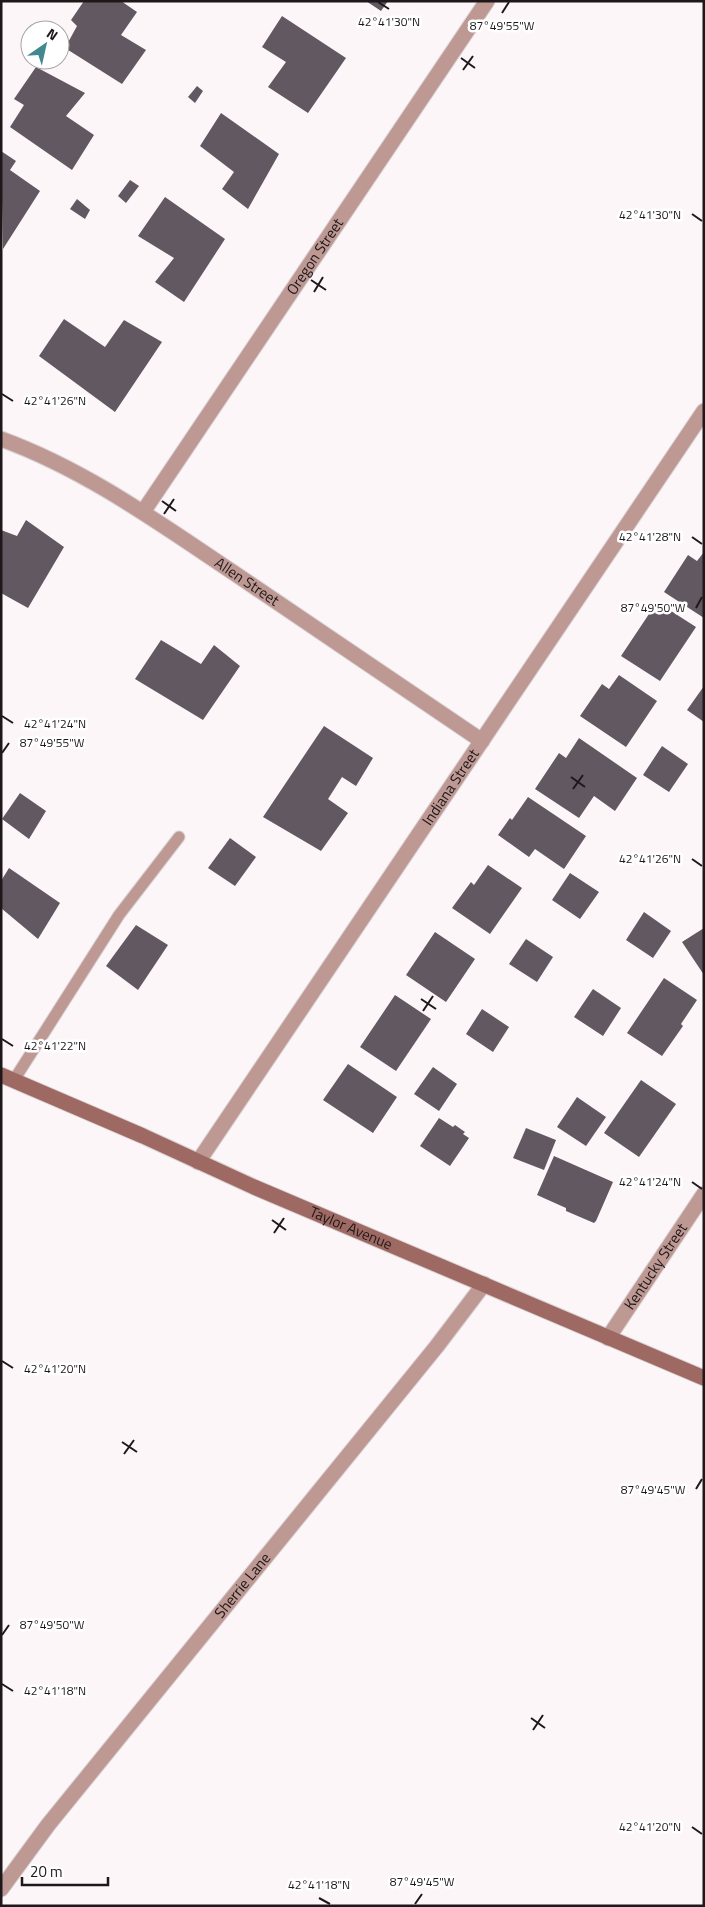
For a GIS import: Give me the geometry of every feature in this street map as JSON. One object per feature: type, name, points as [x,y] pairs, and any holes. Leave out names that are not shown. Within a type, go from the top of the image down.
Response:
[{"type":"street","name":"Oregon Street","points":[[143,512],[487,1]]},
{"type":"street","name":"Indiana Street","points":[[198,1162],[704,411]]},
{"type":"street","name":"Allen Street","points":[[1,439],[83,476],[143,512],[482,740]]},
{"type":"street","name":"Taylor Avenue","points":[[8,1077],[198,1162],[704,1378]]},
{"type":"street","name":"Kentucky Street","points":[[608,1338],[704,1194]]},
{"type":"street","name":"Sherrie Lane","points":[[1,1889],[48,1825],[438,1346],[484,1284]]},
{"type":"lane","points":[[8,1077],[118,915],[179,837]]},
{"type":"building","points":[[84,1],[121,1],[137,12],[121,35],[146,50],[122,84],[70,51],[70,39],[77,26],[71,20]]},
{"type":"building","points":[[366,1],[388,1],[381,11]]},
{"type":"building","points":[[282,16],[346,58],[308,113],[268,87],[286,62],[262,47]]},
{"type":"building","points":[[34,70],[42,70],[85,93],[66,116],[94,135],[72,170],[10,127],[24,105],[14,99]]},
{"type":"building","points":[[197,86],[203,91],[195,103],[188,97]]},
{"type":"building","points":[[221,113],[279,154],[248,209],[222,189],[234,172],[200,146]]},
{"type":"building","points":[[1,151],[16,161],[10,170],[40,191],[3,249]]},
{"type":"building","points":[[130,180],[139,186],[126,203],[118,196]]},
{"type":"building","points":[[165,197],[225,239],[184,302],[155,282],[174,258],[138,236]]},
{"type":"building","points":[[77,199],[90,210],[85,219],[70,209]]},
{"type":"building","points":[[64,319],[105,347],[124,320],[162,342],[115,412],[39,356]]},
{"type":"building","points":[[26,520],[64,547],[28,608],[1,593],[1,530],[17,536]]},
{"type":"building","points":[[704,552],[704,618],[664,592],[688,555],[697,561]]},
{"type":"building","points":[[657,602],[696,627],[660,681],[621,656]]},
{"type":"building","points":[[161,640],[201,664],[214,645],[240,666],[203,720],[135,679]]},
{"type":"building","points":[[619,675],[657,701],[626,747],[580,716],[602,684],[609,689]]},
{"type":"building","points":[[704,686],[704,722],[687,710]]},
{"type":"building","points":[[324,726],[373,758],[356,786],[342,777],[328,799],[348,813],[321,851],[263,817]]},
{"type":"building","points":[[579,738],[637,778],[615,811],[594,796],[579,818],[535,789],[559,753],[566,758]]},
{"type":"building","points":[[662,746],[688,764],[669,792],[643,775]]},
{"type":"building","points":[[20,793],[46,811],[29,839],[2,819]]},
{"type":"building","points":[[528,797],[586,836],[564,869],[535,849],[529,857],[498,835],[510,818],[512,820]]},
{"type":"building","points":[[230,838],[256,857],[235,886],[208,868]]},
{"type":"building","points":[[488,865],[522,888],[490,934],[452,908],[471,882],[474,885]]},
{"type":"building","points":[[9,868],[60,903],[38,939],[1,908],[1,881]]},
{"type":"building","points":[[570,873],[599,892],[580,919],[552,900]]},
{"type":"building","points":[[644,912],[671,931],[653,958],[626,940]]},
{"type":"building","points":[[136,925],[168,945],[138,990],[106,966]]},
{"type":"building","points":[[704,928],[704,975],[682,942]]},
{"type":"building","points":[[435,932],[475,959],[446,1002],[406,975]]},
{"type":"building","points":[[526,939],[553,957],[537,982],[509,964]]},
{"type":"building","points":[[664,978],[697,1000],[681,1024],[683,1026],[662,1056],[627,1033]]},
{"type":"building","points":[[593,989],[621,1008],[603,1036],[574,1017]]},
{"type":"building","points":[[395,995],[431,1019],[396,1071],[360,1047]]},
{"type":"building","points":[[482,1009],[509,1027],[493,1052],[466,1034]]},
{"type":"building","points":[[348,1064],[397,1097],[373,1133],[323,1100]]},
{"type":"building","points":[[433,1067],[457,1084],[439,1111],[414,1094]]},
{"type":"building","points":[[641,1080],[676,1104],[639,1157],[604,1133]]},
{"type":"building","points":[[577,1097],[606,1117],[586,1146],[557,1127]]},
{"type":"building","points":[[439,1118],[453,1127],[455,1125],[465,1132],[463,1134],[469,1138],[450,1166],[420,1146]]},
{"type":"building","points":[[526,1128],[556,1140],[544,1170],[513,1158]]},
{"type":"building","points":[[554,1156],[613,1182],[594,1223],[566,1211],[566,1208],[537,1195]]}]
